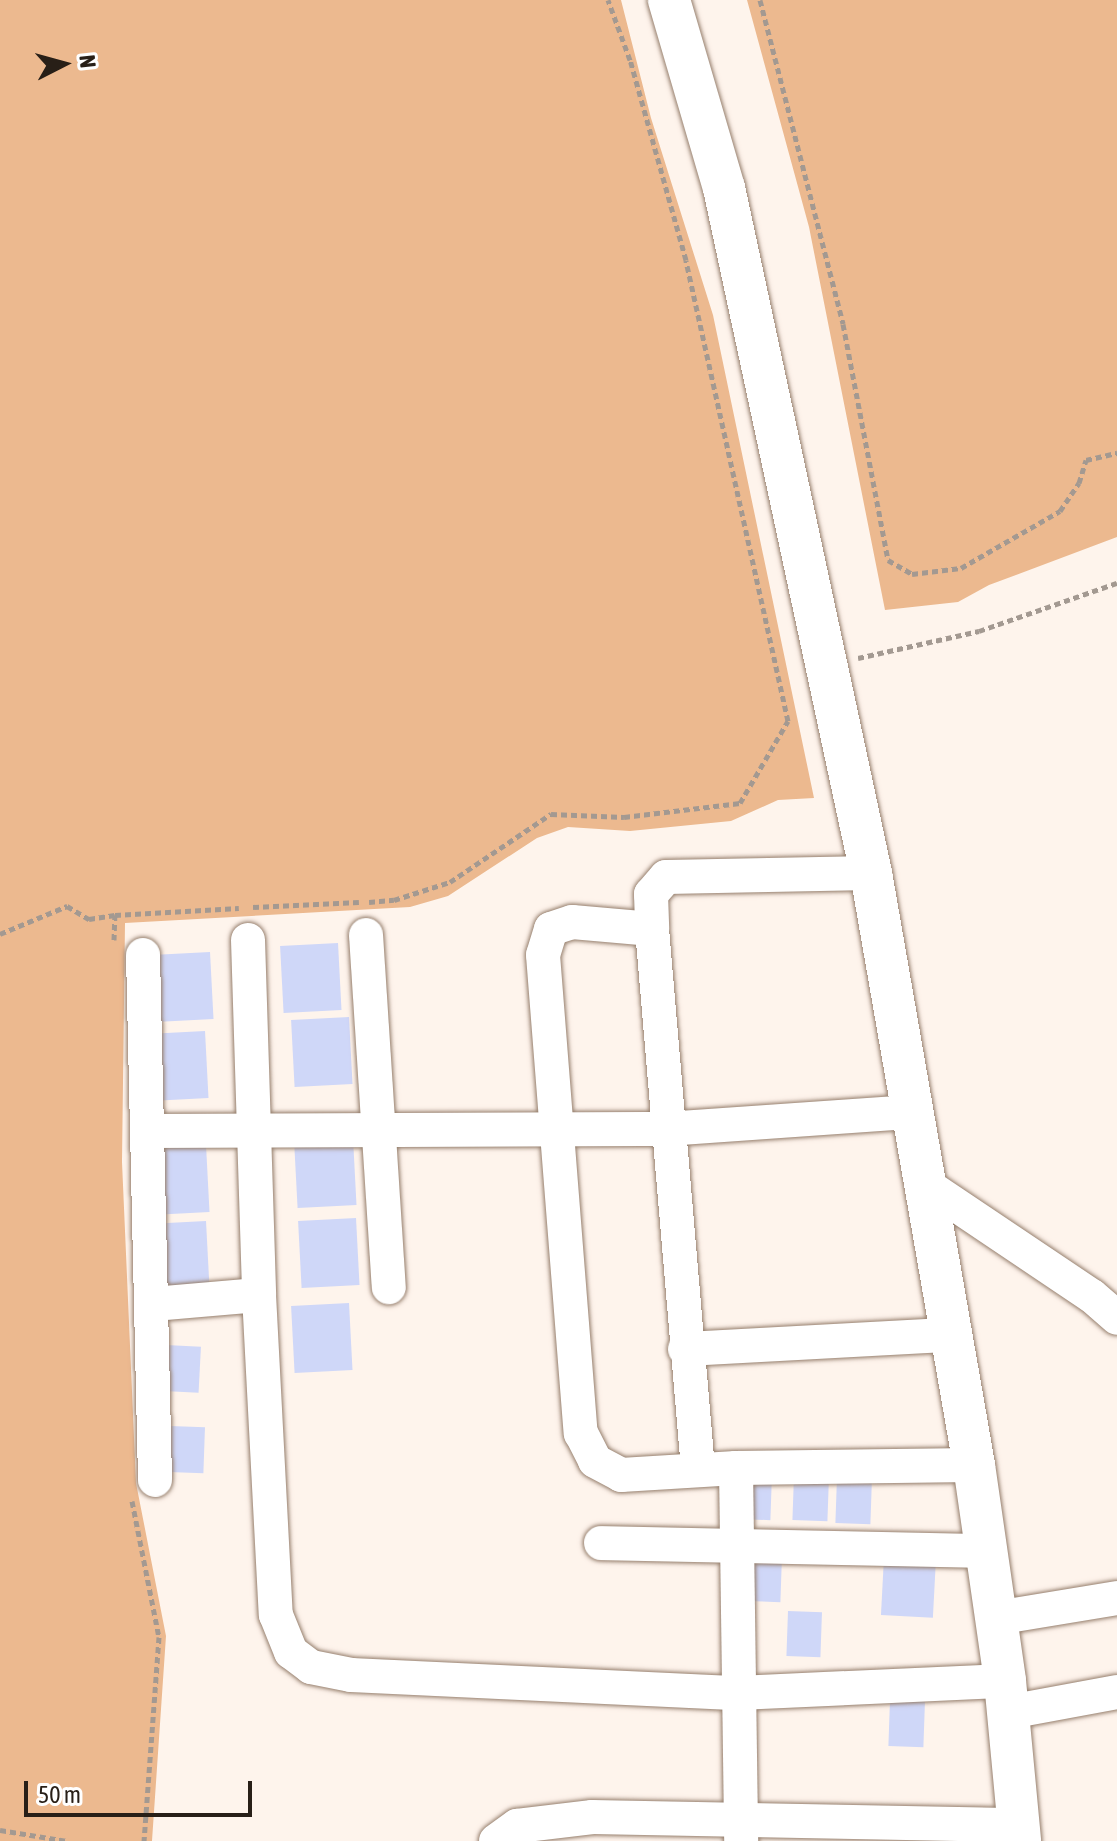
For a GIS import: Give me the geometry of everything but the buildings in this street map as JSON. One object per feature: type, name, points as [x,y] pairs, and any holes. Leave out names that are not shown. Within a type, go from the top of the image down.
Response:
[{"type":"street","points":[[496,1841],[517,1826],[1019,1833],[1007,1697],[974,1465],[947,1335],[928,1186],[911,1112],[871,873],[830,665],[724,188],[669,0]]},
{"type":"street","points":[[698,1469],[666,1129],[651,894],[666,877],[871,873]]},
{"type":"street","points":[[652,929],[572,922],[551,929],[543,955],[581,1433],[595,1461],[621,1475],[698,1469],[974,1465]]},
{"type":"street","points":[[366,935],[389,1287]]},
{"type":"street","points":[[248,940],[257,1127],[259,1295],[276,1615],[291,1652],[311,1667],[351,1675],[738,1693],[1007,1697],[1117,1692]]},
{"type":"street","points":[[129,950],[149,1131],[153,1304],[142,1484]]},
{"type":"street","points":[[149,1131],[257,1127],[666,1129],[911,1112]]},
{"type":"street","points":[[928,1186],[1092,1296],[1117,1318]]},
{"type":"street","points":[[153,1304],[259,1295]]},
{"type":"street","points":[[685,1349],[947,1335]]},
{"type":"street","points":[[736,1468],[741,1830]]},
{"type":"street","points":[[601,1543],[984,1551]]},
{"type":"street","points":[[996,1618],[1117,1598]]},
{"type":"path","points":[[0,934],[67,906],[89,919],[394,900],[450,882],[551,814],[624,817],[740,803],[788,721],[686,260],[630,60],[608,0]]},
{"type":"path","points":[[760,0],[843,324],[888,560],[912,574],[961,568],[1060,511],[1079,483],[1086,460],[1117,453]]},
{"type":"path","points":[[830,665],[979,631],[1117,583]]},
{"type":"path","points":[[115,915],[129,950]]},
{"type":"path","points":[[142,1484],[159,1637],[144,1841]]},
{"type":"path","points":[[0,1830],[67,1841]]},
{"type":"shaded area","points":[[0,0],[621,0],[651,118],[713,315],[814,798],[778,800],[731,821],[630,831],[568,827],[537,838],[448,896],[410,907],[125,923],[122,1162],[136,1483],[166,1636],[152,1841],[0,1841]]},
{"type":"shaded area","points":[[747,0],[1117,0],[1117,537],[989,585],[958,602],[885,610],[809,227]]}]
